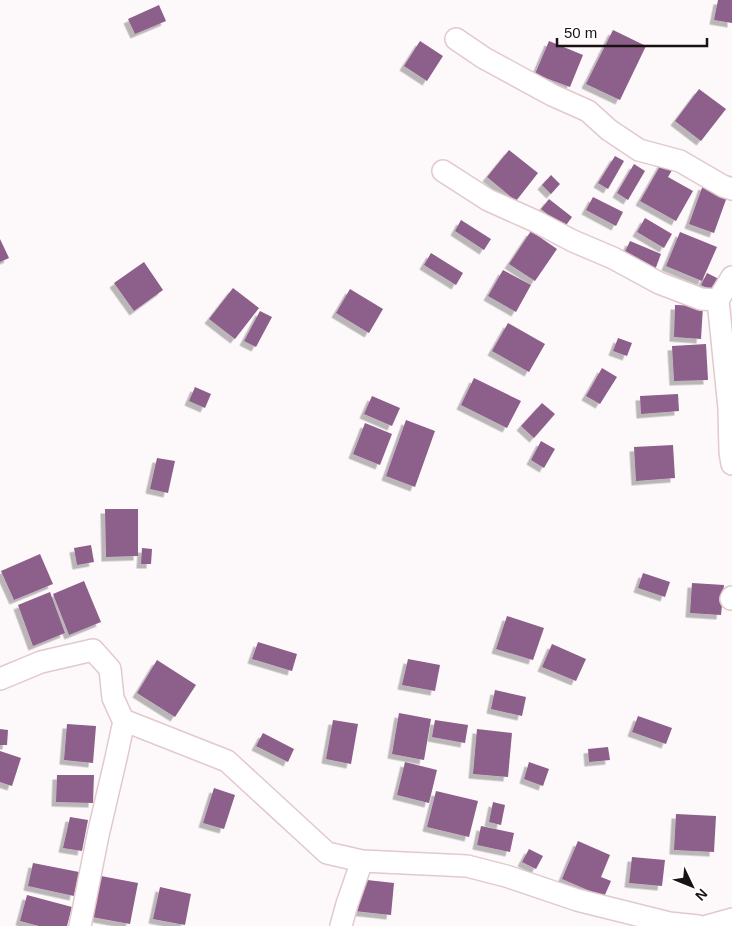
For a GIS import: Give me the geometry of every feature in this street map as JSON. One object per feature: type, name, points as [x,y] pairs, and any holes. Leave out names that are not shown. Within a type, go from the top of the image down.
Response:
[{"type":"street","points":[[456,40],[484,58],[552,95],[588,112],[609,130],[639,150],[680,161],[723,186],[732,189]]},
{"type":"street","points":[[443,171],[488,200],[613,258],[659,283],[701,299],[718,300]]},
{"type":"street","points":[[732,277],[718,300],[729,408],[732,464]]},
{"type":"street","points":[[0,679],[41,662],[93,650],[110,670],[113,698],[124,721],[80,926]]},
{"type":"street","points":[[124,721],[227,761],[327,853],[362,861],[467,866],[506,876],[586,902],[669,923],[695,926]]},
{"type":"street","points":[[341,926],[362,861]]},
{"type":"street","points":[[707,926],[732,920]]},
{"type":"building","points":[[718,0],[732,0],[732,23],[714,20]]},
{"type":"building","points":[[159,5],[166,21],[135,34],[128,19]]},
{"type":"building","points":[[613,30],[646,46],[620,100],[586,84]]},
{"type":"building","points":[[420,41],[443,56],[427,81],[404,66]]},
{"type":"building","points":[[549,41],[583,55],[570,87],[535,74]]},
{"type":"building","points":[[699,89],[726,109],[701,141],[675,121]]},
{"type":"building","points":[[509,150],[538,173],[516,201],[487,177]]},
{"type":"building","points":[[615,156],[624,161],[608,189],[598,183]]},
{"type":"building","points":[[663,161],[674,167],[668,177],[693,191],[676,221],[640,201]]},
{"type":"building","points":[[634,164],[645,171],[628,200],[617,193]]},
{"type":"building","points":[[551,175],[560,184],[551,194],[542,185]]},
{"type":"building","points":[[703,185],[728,194],[714,233],[689,224]]},
{"type":"building","points":[[593,197],[623,212],[616,226],[586,210]]},
{"type":"building","points":[[549,199],[572,217],[564,228],[541,209]]},
{"type":"building","points":[[645,218],[672,234],[664,248],[637,232]]},
{"type":"building","points":[[461,220],[491,239],[484,250],[455,231]]},
{"type":"building","points":[[531,231],[557,249],[535,281],[509,264]]},
{"type":"building","points":[[680,232],[717,247],[702,281],[666,266]]},
{"type":"building","points":[[0,239],[9,258],[0,262]]},
{"type":"building","points":[[630,241],[661,254],[655,270],[623,256]]},
{"type":"building","points":[[431,253],[463,273],[456,285],[424,265]]},
{"type":"building","points":[[144,262],[163,290],[134,311],[114,283]]},
{"type":"building","points":[[503,270],[531,285],[516,312],[488,296]]},
{"type":"building","points":[[707,273],[719,279],[713,291],[701,285]]},
{"type":"building","points":[[233,288],[259,308],[235,339],[209,319]]},
{"type":"building","points":[[350,289],[383,309],[369,333],[336,313]]},
{"type":"building","points":[[675,305],[703,306],[701,339],[674,337]]},
{"type":"building","points":[[260,311],[272,317],[256,347],[244,341]]},
{"type":"building","points":[[508,323],[545,344],[529,372],[492,351]]},
{"type":"building","points":[[618,338],[632,343],[627,356],[613,351]]},
{"type":"building","points":[[706,344],[708,380],[674,381],[672,346]]},
{"type":"building","points":[[602,368],[617,377],[600,404],[586,396]]},
{"type":"building","points":[[474,378],[521,401],[507,428],[461,405]]},
{"type":"building","points":[[195,387],[211,394],[205,408],[189,401]]},
{"type":"building","points":[[678,394],[679,411],[641,414],[640,396]]},
{"type":"building","points":[[372,396],[400,408],[392,426],[364,414]]},
{"type":"building","points":[[542,403],[555,414],[534,438],[521,426]]},
{"type":"building","points":[[406,420],[435,431],[415,487],[386,476]]},
{"type":"building","points":[[365,423],[392,434],[380,465],[353,454]]},
{"type":"building","points":[[541,441],[555,449],[544,468],[531,460]]},
{"type":"building","points":[[673,445],[675,478],[636,481],[634,447]]},
{"type":"building","points":[[157,458],[175,461],[168,493],[150,489]]},
{"type":"building","points":[[105,509],[138,509],[138,556],[106,557]]},
{"type":"building","points":[[91,545],[94,562],[77,565],[74,548]]},
{"type":"building","points":[[142,548],[152,549],[151,564],[141,564]]},
{"type":"building","points":[[40,554],[53,584],[14,600],[1,571]]},
{"type":"building","points":[[643,573],[670,582],[665,597],[638,588]]},
{"type":"building","points":[[84,581],[101,622],[69,635],[53,594]]},
{"type":"building","points":[[692,583],[724,585],[721,615],[690,613]]},
{"type":"building","points":[[50,592],[65,633],[33,646],[18,605]]},
{"type":"building","points":[[507,616],[544,628],[533,660],[496,649]]},
{"type":"building","points":[[258,642],[297,654],[292,671],[252,659]]},
{"type":"building","points":[[552,644],[586,659],[576,681],[542,667]]},
{"type":"building","points":[[408,659],[440,665],[435,691],[402,685]]},
{"type":"building","points":[[157,660],[196,685],[175,717],[137,693]]},
{"type":"building","points":[[495,690],[526,697],[522,716],[491,709]]},
{"type":"building","points":[[399,713],[431,719],[424,760],[392,754]]},
{"type":"building","points":[[638,716],[672,728],[666,744],[632,732]]},
{"type":"building","points":[[333,720],[358,724],[351,764],[326,759]]},
{"type":"building","points":[[435,720],[468,725],[465,743],[432,737]]},
{"type":"building","points":[[67,724],[96,726],[93,763],[64,760]]},
{"type":"building","points":[[0,729],[8,730],[7,745],[0,745]]},
{"type":"building","points":[[477,729],[512,733],[508,777],[473,774]]},
{"type":"building","points":[[263,733],[294,749],[288,762],[256,746]]},
{"type":"building","points":[[608,747],[610,760],[589,762],[588,749]]},
{"type":"building","points":[[0,751],[21,758],[12,786],[0,782]]},
{"type":"building","points":[[405,762],[437,770],[429,803],[397,795]]},
{"type":"building","points":[[529,762],[549,769],[543,786],[524,779]]},
{"type":"building","points":[[57,775],[94,775],[93,803],[56,802]]},
{"type":"building","points":[[214,788],[235,795],[224,829],[203,823]]},
{"type":"building","points":[[436,791],[478,801],[469,837],[427,827]]},
{"type":"building","points":[[493,802],[505,805],[501,825],[489,822]]},
{"type":"building","points":[[676,814],[716,816],[714,852],[674,850]]},
{"type":"building","points":[[70,817],[88,820],[82,851],[63,848]]},
{"type":"building","points":[[481,826],[514,833],[510,852],[477,845]]},
{"type":"building","points":[[578,841],[610,855],[601,877],[611,881],[604,897],[562,879]]},
{"type":"building","points":[[529,849],[543,856],[536,869],[522,862]]},
{"type":"building","points":[[632,857],[665,860],[662,886],[629,883]]},
{"type":"building","points":[[33,863],[79,872],[74,896],[28,886]]},
{"type":"building","points":[[101,876],[138,883],[130,924],[92,917]]},
{"type":"building","points":[[358,879],[394,883],[391,915],[354,911]]},
{"type":"building","points":[[160,887],[191,894],[185,925],[153,919]]},
{"type":"building","points":[[27,895],[72,907],[67,926],[39,926],[20,921]]}]
